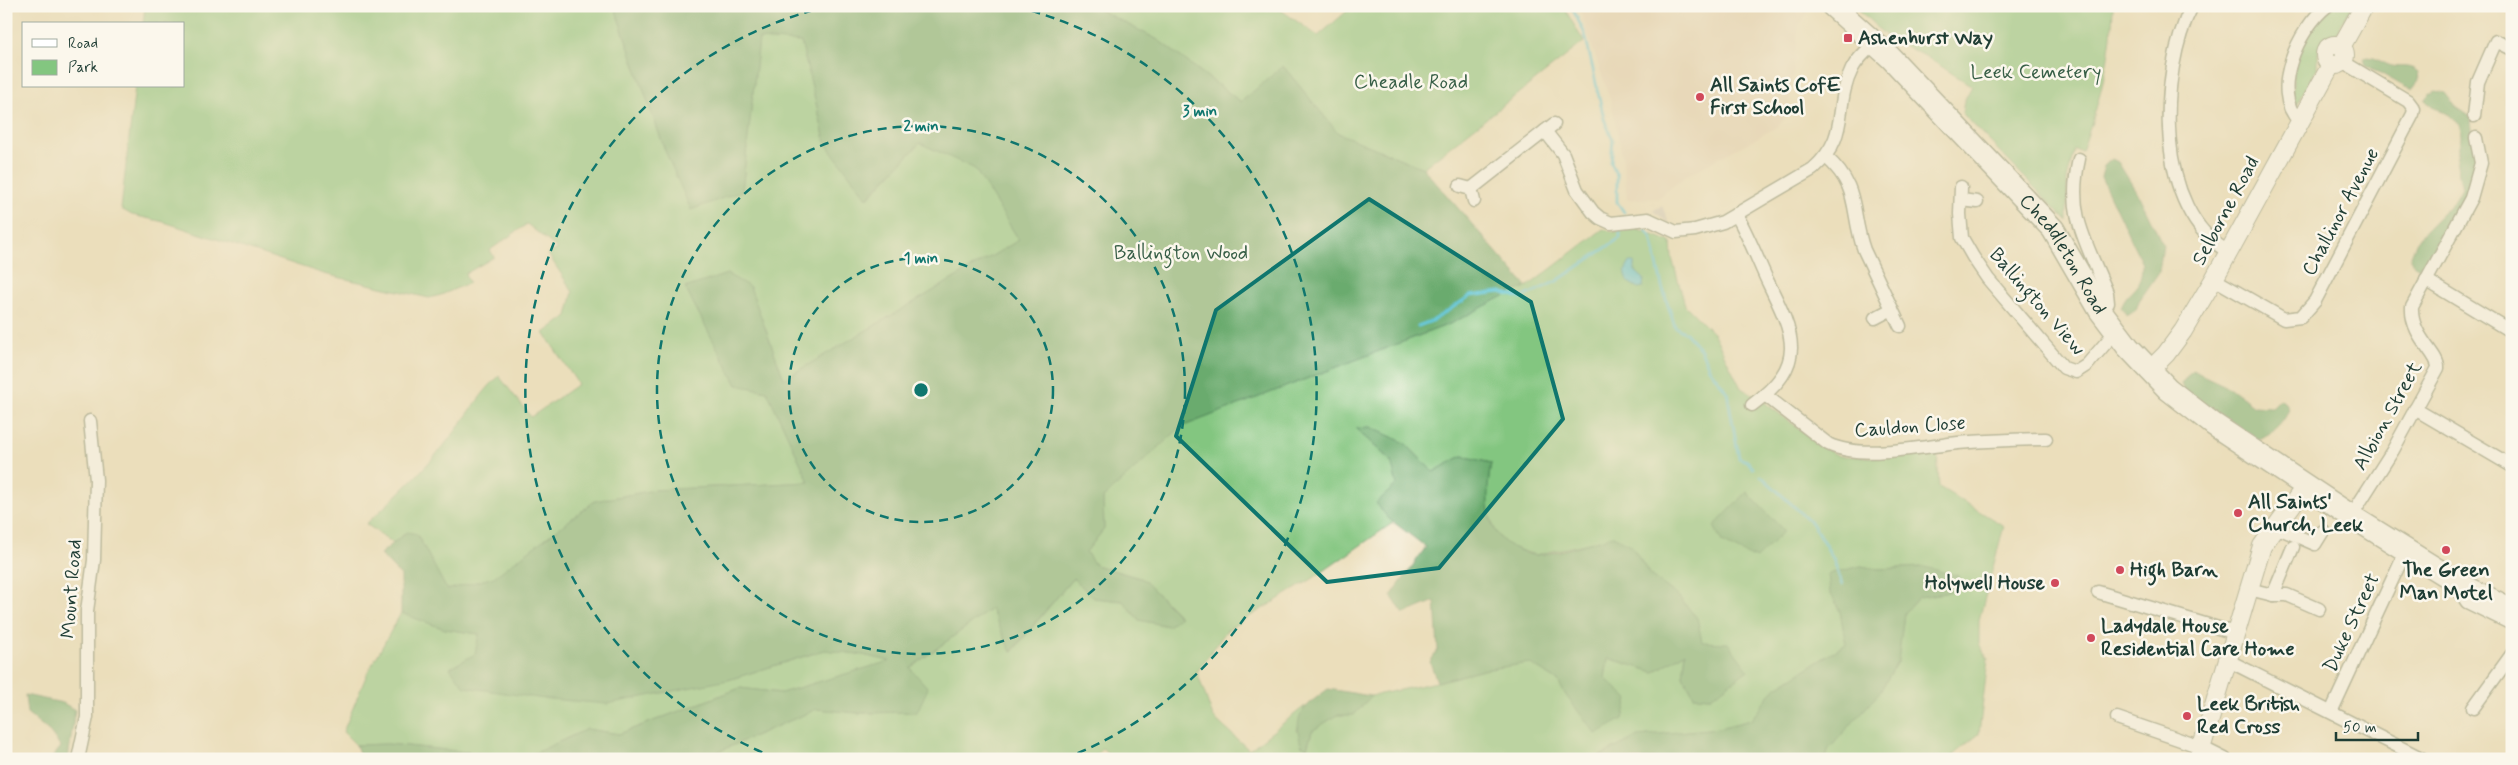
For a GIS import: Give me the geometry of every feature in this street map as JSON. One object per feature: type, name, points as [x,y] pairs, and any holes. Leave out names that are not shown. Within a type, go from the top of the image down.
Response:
[{"type":"highway","name":"Cheddleton Road","points":[[1833,6],[1875,43],[2022,194],[2053,229],[2102,313],[2116,331],[2150,370],[2189,406],[2305,487],[2465,587],[2512,610]]},
{"type":"street","points":[[2192,6],[2180,35],[2171,70],[2167,106],[2169,141],[2173,163],[2188,206],[2205,234],[2215,244],[2228,252]]},
{"type":"street","points":[[2299,121],[2290,108],[2288,72],[2305,31],[2327,6]]},
{"type":"street","name":"Selborne Road","points":[[2150,370],[2171,348],[2214,279],[2299,121],[2338,58],[2364,6]]},
{"type":"street","points":[[2474,116],[2478,82],[2496,41],[2512,49]]},
{"type":"street","points":[[1469,192],[1549,128],[1577,190],[1600,218],[1611,223],[1648,219],[1676,232],[1695,230],[1723,222],[1813,169],[1826,157],[1835,142],[1852,69],[1875,43]]},
{"type":"street","name":"Challinor Avenue","points":[[2214,279],[2284,319],[2301,317],[2315,301],[2414,109],[2408,101],[2338,58]]},
{"type":"street","points":[[2476,138],[2481,163],[2476,186],[2466,211],[2426,280],[2512,332]]},
{"type":"street","points":[[1826,157],[1842,173],[1849,185],[1854,200],[1859,237],[1900,326]]},
{"type":"street","points":[[2079,159],[2074,206],[2077,220],[2107,294],[2108,303],[2102,313]]},
{"type":"street","name":"Ballington View","points":[[1977,202],[1961,194],[1962,238],[1988,278],[2064,368],[2076,372],[2087,365],[2116,331]]},
{"type":"street","points":[[1736,214],[1784,314],[1791,338],[1788,365],[1780,380],[1752,405]]},
{"type":"street","name":"Albion Street","points":[[2351,516],[2393,450],[2438,368],[2436,360],[2419,337],[2412,314],[2415,300],[2426,280]]},
{"type":"street","points":[[1875,318],[1892,309]]},
{"type":"street","name":"Cauldon Close","points":[[1765,395],[1828,444],[1839,449],[1867,452],[1996,440],[2046,439]]},
{"type":"street","points":[[2416,408],[2512,466]]},
{"type":"street","name":"Mount Road","points":[[78,759],[87,717],[87,611],[94,560],[96,480],[90,420]]},
{"type":"street","points":[[2199,753],[2262,546],[2305,487]]},
{"type":"street","points":[[2276,527],[2315,544],[2323,531]]},
{"type":"street","points":[[2273,595],[2293,547]]},
{"type":"street","name":"Duke Street","points":[[2331,712],[2406,550]]},
{"type":"street","points":[[2465,587],[2461,593],[2467,602],[2512,624]]},
{"type":"street","points":[[2249,589],[2273,595],[2287,595],[2319,609]]},
{"type":"street","points":[[2098,592],[2235,633]]},
{"type":"street","points":[[2474,708],[2512,654]]},
{"type":"street","points":[[2227,660],[2423,759]]},
{"type":"street","points":[[2117,718],[2199,753],[2225,759]]},
{"type":"highlighted area","points":[[1369,199],[1531,302],[1563,419],[1439,568],[1327,582],[1176,436],[1216,310]]},
{"type":"shaded area","name":"All Saints CofE First School","points":[[1578,6],[1804,6],[1809,11],[1799,25],[1788,115],[1777,127],[1687,175],[1658,198],[1627,200],[1623,161],[1612,105]]},
{"type":"shaded area","points":[[1662,206],[1670,225],[1653,210]]},
{"type":"green space","points":[[145,6],[614,6],[666,153],[742,191],[759,39],[801,42],[826,144],[868,198],[920,143],[975,168],[1019,240],[784,379],[750,287],[685,287],[737,385],[767,391],[810,482],[655,490],[595,501],[494,578],[447,590],[417,535],[407,532],[393,543],[366,524],[401,492],[434,457],[481,396],[499,376],[531,417],[578,384],[544,333],[567,316],[573,292],[548,254],[558,249],[527,224],[490,250],[494,257],[465,274],[469,283],[429,298],[324,274],[164,222],[132,215],[121,209],[135,88],[185,88],[185,22],[143,22]]},
{"type":"green space","name":"Ballington Wood","points":[[614,6],[1092,6],[1158,40],[1241,102],[1283,66],[1338,133],[1423,168],[1527,287],[1510,293],[1452,323],[1181,427],[1103,498],[1104,529],[1086,552],[1095,565],[1143,579],[1180,617],[1168,626],[1139,620],[1123,601],[1094,598],[1073,578],[1011,652],[991,609],[910,668],[928,688],[917,712],[858,713],[817,709],[701,759],[361,759],[356,745],[388,744],[524,758],[587,729],[619,734],[740,688],[781,693],[890,661],[858,654],[824,650],[728,680],[607,704],[538,698],[465,687],[450,668],[475,654],[479,634],[445,629],[401,613],[401,576],[380,554],[407,532],[417,534],[447,590],[494,577],[595,501],[655,490],[809,482],[767,391],[737,385],[685,288],[727,274],[750,287],[784,379],[1019,240],[975,169],[920,143],[867,198],[826,144],[801,42],[759,39],[742,191],[691,210],[666,153]]},
{"type":"green space","name":"Cheadle Road","points":[[1092,6],[1275,6],[1318,36],[1353,6],[1563,6],[1584,42],[1423,168],[1338,133],[1283,66],[1241,102],[1158,40]]},
{"type":"green space","name":"Leek Cemetery","points":[[1855,6],[2113,6],[2104,80],[2082,151],[2074,150],[2067,180],[2067,221],[1962,113],[1964,101],[1972,86],[1925,56],[1886,36]]},
{"type":"green space","points":[[2333,6],[2352,6],[2337,32],[2320,46],[2317,53],[2317,69],[2296,106],[2293,104],[2293,86],[2295,67],[2300,49],[2310,29]]},
{"type":"green space","points":[[2364,57],[2373,58],[2391,66],[2411,68],[2418,72],[2419,80],[2412,89],[2405,87],[2366,65]]},
{"type":"green space","points":[[2436,91],[2445,93],[2456,107],[2471,117],[2478,167],[2472,189],[2458,217],[2428,266],[2421,269],[2413,264],[2410,259],[2416,243],[2426,229],[2456,199],[2462,188],[2456,160],[2461,137],[2460,125],[2446,112],[2434,108],[2425,99],[2429,94]]},
{"type":"green space","points":[[2112,159],[2118,162],[2139,196],[2163,245],[2159,272],[2139,301],[2136,310],[2127,316],[2121,307],[2124,300],[2140,280],[2142,263],[2101,177],[2104,166]]},
{"type":"green space","points":[[1631,226],[1671,242],[1672,258],[1685,305],[1714,334],[1741,388],[1764,402],[1826,449],[1839,456],[1872,457],[1937,451],[1939,487],[2004,526],[1979,620],[1979,644],[1988,659],[1979,734],[1948,759],[1826,759],[1828,750],[1879,693],[1898,661],[1904,613],[1919,597],[1945,593],[1925,567],[1878,569],[1861,566],[1830,592],[1840,611],[1846,644],[1774,689],[1751,720],[1719,728],[1639,736],[1594,759],[1115,759],[1102,748],[1093,759],[701,759],[817,709],[858,713],[917,712],[910,668],[991,609],[1012,652],[1073,578],[1094,598],[1123,601],[1139,620],[1168,626],[1180,616],[1143,579],[1095,565],[1086,552],[1104,529],[1103,498],[1180,427],[1452,323],[1510,292],[1527,287],[1603,229],[1615,232]],"holes":[[[1369,427],[1405,443],[1433,472],[1462,456],[1491,463],[1486,495],[1487,508],[1497,535],[1508,546],[1535,555],[1589,543],[1631,545],[1650,575],[1677,595],[1697,618],[1711,697],[1694,696],[1683,676],[1686,652],[1654,672],[1608,658],[1605,678],[1567,697],[1557,680],[1529,663],[1483,670],[1371,696],[1354,715],[1337,715],[1312,731],[1307,748],[1297,730],[1305,706],[1249,750],[1213,717],[1197,672],[1227,630],[1312,579],[1394,522],[1388,518],[1397,484],[1391,461],[1356,429]]]},
{"type":"green space","points":[[2192,370],[2230,388],[2254,406],[2271,407],[2279,399],[2286,403],[2289,409],[2287,414],[2276,428],[2256,440],[2184,391],[2181,384]]},
{"type":"green space","points":[[1370,427],[1405,443],[1433,472],[1462,456],[1491,463],[1488,488],[1489,513],[1498,535],[1507,544],[1519,550],[1532,555],[1547,554],[1613,536],[1631,545],[1650,575],[1677,595],[1697,618],[1702,642],[1728,643],[1748,670],[1711,697],[1694,696],[1683,676],[1686,652],[1654,672],[1608,658],[1605,678],[1628,699],[1623,719],[1596,734],[1567,697],[1557,680],[1529,663],[1483,670],[1437,682],[1430,662],[1438,650],[1435,601],[1404,614],[1391,596],[1426,547],[1388,518],[1376,503],[1397,484],[1391,461],[1355,428]]},
{"type":"green space","points":[[1747,492],[1784,531],[1756,559],[1722,542],[1714,526]]},
{"type":"green space","points":[[1861,566],[1878,569],[1925,567],[1958,576],[1964,587],[1945,593],[1919,597],[1904,613],[1898,661],[1879,693],[1828,750],[1826,759],[1594,759],[1639,736],[1719,728],[1751,720],[1774,689],[1846,644],[1840,611],[1830,592],[1828,574]]},
{"type":"green space","points":[[401,613],[445,629],[479,634],[475,654],[728,680],[825,650],[891,661],[781,693],[740,688],[619,734],[587,729],[525,758],[388,744],[356,745],[343,732],[367,674]]},
{"type":"green space","points":[[1328,689],[1371,696],[1354,715],[1337,715],[1312,731],[1307,748],[1301,745],[1299,734],[1298,726],[1302,712]]},
{"type":"green space","points":[[25,695],[63,703],[75,710],[68,759],[51,759],[61,747],[50,732],[27,713]]},
{"type":"water","points":[[1630,262],[1634,262],[1635,271],[1644,279],[1643,287],[1638,288],[1628,282],[1625,271]]},
{"type":"waterway","points":[[1571,6],[1585,34],[1604,119],[1613,140],[1611,163],[1617,175],[1617,202],[1624,212]]},
{"type":"waterway","points":[[1645,228],[1651,237],[1662,286],[1675,327],[1686,333],[1701,350],[1709,368],[1727,392],[1739,458],[1747,461],[1753,468]]},
{"type":"waterway","points":[[1418,326],[1434,320],[1470,296],[1500,292],[1521,298],[1557,281],[1620,238],[1620,231]]},
{"type":"waterway","points":[[1761,476],[1812,523],[1833,558],[1842,585]]},
{"type":"place","name":"Ashenhurst Way","points":[[1848,38]]},
{"type":"place","name":"All Saints CofE First School","points":[[1700,97]]},
{"type":"place","name":"All Saints' Church, Leek","points":[[2238,513]]},
{"type":"place","name":"The Green Man Motel","points":[[2446,550]]},
{"type":"place","name":"High Barn","points":[[2120,570]]},
{"type":"place","name":"Holywell House","points":[[2055,583]]},
{"type":"place","name":"Ladydale House Residential Care Home","points":[[2091,638]]},
{"type":"place","name":"Leek British Red Cross","points":[[2187,716]]}]
